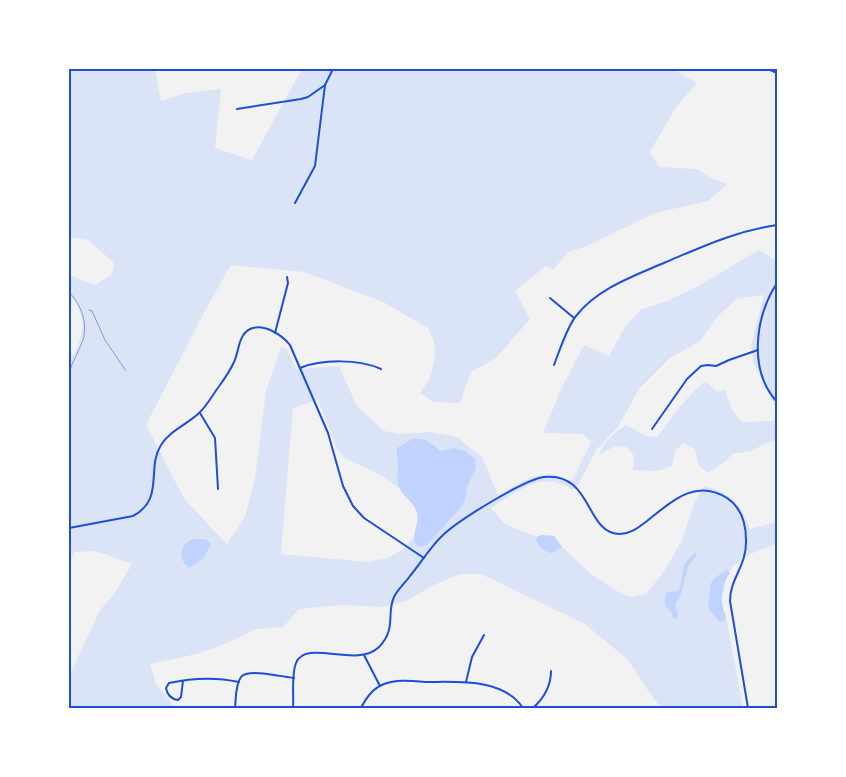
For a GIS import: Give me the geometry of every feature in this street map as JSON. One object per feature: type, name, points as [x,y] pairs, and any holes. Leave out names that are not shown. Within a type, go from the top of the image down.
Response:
[{"type":"street","points":[[295,203],[315,166],[326,85],[333,69]]},
{"type":"street","points":[[768,69],[777,73]]},
{"type":"street","points":[[237,109],[301,99],[308,97],[326,85]]},
{"type":"street","points":[[554,365],[574,318],[605,290],[621,281],[722,238],[749,230],[777,225]]},
{"type":"street","points":[[275,333],[288,283],[287,276]]},
{"type":"street","points":[[777,283],[769,296],[763,316],[758,350],[762,378],[777,402]]},
{"type":"street","points":[[550,298],[574,318]]},
{"type":"street","points":[[69,528],[132,516],[140,512],[151,496],[157,452],[161,443],[200,413],[235,361],[243,334],[248,330],[258,327],[275,333],[290,345],[328,433],[343,486],[353,506],[364,518],[424,558]]},
{"type":"street","points":[[652,429],[687,379],[701,366],[716,366],[758,350]]},
{"type":"street","points":[[300,368],[308,365],[357,362],[370,364],[381,369]]},
{"type":"street","points":[[200,413],[215,438],[218,489]]},
{"type":"street","points":[[293,708],[296,662],[306,653],[359,656],[370,653],[384,642],[389,631],[393,598],[442,535],[458,523],[520,486],[538,478],[553,477],[573,485],[583,495],[601,526],[607,531],[620,534],[632,532],[682,494],[691,491],[702,490],[718,493],[732,501],[738,508],[746,526],[746,553],[732,588],[730,601],[748,708]]},
{"type":"street","points":[[466,682],[472,657],[484,635]]},
{"type":"street","points":[[364,655],[380,686]]},
{"type":"street","points":[[533,708],[547,690],[551,678],[550,671]]},
{"type":"street","points":[[235,708],[239,682],[243,675],[250,673],[294,678]]},
{"type":"street","points":[[183,681],[181,697],[178,700],[172,698],[166,688],[169,683],[183,681],[221,679],[239,682]]},
{"type":"street","points":[[361,708],[371,693],[380,686],[390,682],[403,681],[466,682],[486,685],[510,694],[523,708]]},
{"type":"path","points":[[69,292],[83,313],[84,325],[83,340],[69,374]]},
{"type":"path","points":[[88,310],[92,311],[105,340],[126,371]]},
{"type":"shaded area","points":[[69,69],[155,69],[161,101],[186,93],[221,89],[215,148],[252,160],[302,69],[673,69],[697,83],[676,107],[650,152],[659,167],[697,169],[711,178],[727,184],[708,201],[655,213],[587,246],[568,252],[553,270],[546,266],[515,291],[530,319],[496,358],[471,372],[460,403],[434,402],[420,393],[430,378],[435,358],[434,342],[428,328],[383,302],[304,272],[231,265],[208,305],[146,425],[185,500],[227,544],[245,517],[255,478],[266,391],[281,347],[287,349],[296,369],[339,366],[357,406],[384,431],[399,434],[431,432],[457,437],[482,457],[498,495],[531,477],[552,474],[572,481],[591,442],[582,434],[543,433],[562,387],[584,345],[609,356],[626,325],[642,309],[665,302],[700,285],[759,250],[777,261],[777,409],[753,362],[751,346],[764,295],[737,299],[718,316],[700,341],[670,358],[639,389],[618,427],[597,449],[579,483],[573,490],[561,484],[540,482],[521,489],[491,508],[505,524],[537,537],[541,535],[554,536],[562,547],[591,574],[629,597],[646,594],[665,570],[682,540],[694,504],[704,486],[721,492],[733,500],[738,505],[750,529],[777,522],[777,544],[747,556],[735,565],[726,578],[722,597],[722,606],[726,616],[743,708],[658,708],[660,706],[628,660],[585,624],[481,574],[460,574],[434,585],[406,601],[384,607],[340,605],[299,609],[283,627],[256,629],[227,643],[197,654],[150,664],[156,684],[176,708],[69,708],[69,673],[100,610],[114,594],[132,564],[96,551],[75,552],[69,563],[69,367],[72,359],[69,358],[69,351],[71,351],[70,354],[74,355],[82,331],[82,323],[79,309],[69,294],[69,264],[71,276],[95,285],[111,275],[114,267],[113,262],[88,240],[69,237]],"holes":[[[318,400],[336,447],[345,458],[382,476],[399,488],[416,509],[418,515],[413,538],[403,549],[388,558],[368,562],[281,554],[293,408]]]},
{"type":"shaded area","points":[[705,381],[717,392],[725,390],[732,410],[742,422],[772,421],[777,419],[777,441],[767,443],[751,451],[732,454],[726,461],[708,473],[698,465],[695,449],[684,443],[675,451],[672,466],[658,471],[633,470],[634,456],[627,447],[615,446],[599,455],[603,446],[610,438],[626,425],[646,436],[657,437],[685,400]]},
{"type":"water","points":[[414,438],[426,440],[441,451],[454,448],[465,451],[475,459],[476,468],[467,487],[465,500],[460,508],[427,545],[421,547],[415,544],[414,540],[418,521],[416,509],[401,491],[397,481],[397,448]]},
{"type":"water","points":[[541,535],[554,536],[562,547],[552,553],[544,550],[536,540]]},
{"type":"water","points":[[196,539],[206,539],[211,544],[203,559],[189,568],[182,560],[182,550],[186,543]]},
{"type":"water","points":[[695,552],[697,555],[689,564],[680,597],[675,605],[678,614],[676,619],[673,618],[670,610],[665,606],[665,595],[667,592],[678,591],[684,565]]},
{"type":"water","points":[[727,569],[730,573],[722,594],[722,605],[726,616],[724,621],[720,622],[709,610],[708,605],[711,583]]}]
